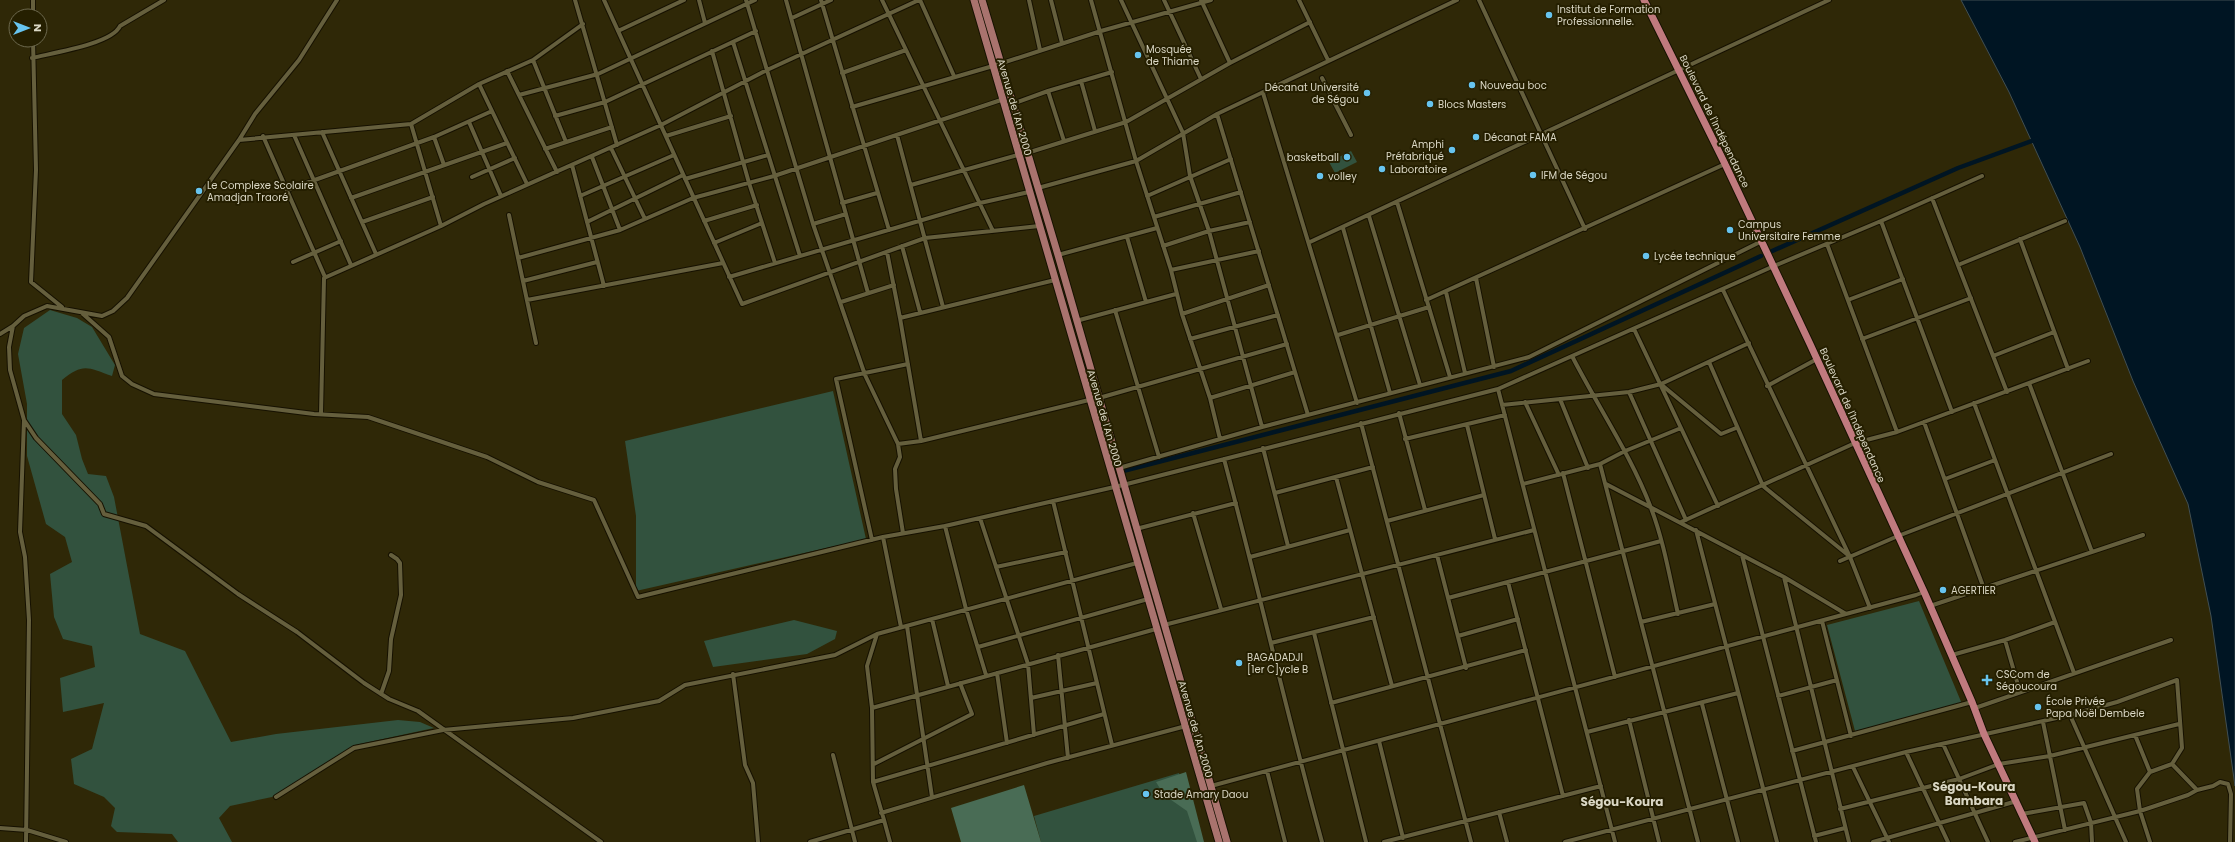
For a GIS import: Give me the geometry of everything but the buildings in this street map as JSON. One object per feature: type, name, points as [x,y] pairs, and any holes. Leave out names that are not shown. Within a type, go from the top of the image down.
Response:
[{"type":"highway","name":"Boulevard de l'Indépendance","points":[[1644,0],[1774,266],[1924,592],[1952,655],[1984,734],[2017,801],[2033,839]]},
{"type":"main road","name":"Avenue de l'An 2000","points":[[974,0],[1001,100],[1030,192],[1156,629],[1211,786],[1227,842]]},
{"type":"main road","name":"Avenue de l'An 2000","points":[[982,0],[1058,255],[1098,399],[1164,625],[1219,842]]},
{"type":"street","points":[[32,58],[94,42],[117,32],[120,26],[164,0]]},
{"type":"street","points":[[0,334],[13,326],[24,316],[47,306],[63,308],[83,314],[102,316],[113,311],[127,298],[239,140],[255,114],[300,60],[337,0]]},
{"type":"street","points":[[575,0],[598,74],[617,145]]},
{"type":"street","points":[[604,0],[742,304],[925,238],[1039,226]]},
{"type":"street","points":[[618,31],[684,0]]},
{"type":"street","points":[[699,0],[705,23]]},
{"type":"street","points":[[519,95],[598,74],[754,0]]},
{"type":"street","points":[[786,0],[868,293]]},
{"type":"street","points":[[792,18],[822,2],[831,0]]},
{"type":"street","points":[[882,0],[993,231]]},
{"type":"street","points":[[325,277],[441,226],[527,184],[661,126],[767,70],[888,13],[920,0],[954,76]]},
{"type":"street","points":[[1029,0],[1040,50]]},
{"type":"street","points":[[1051,0],[1062,43]]},
{"type":"street","points":[[1091,0],[1101,31],[1136,161],[1171,270],[1182,314],[1210,398],[1220,439]]},
{"type":"street","points":[[1121,0],[1183,133],[1190,176],[1209,230],[1262,427]]},
{"type":"street","points":[[1164,0],[1201,79]]},
{"type":"street","points":[[852,107],[923,85],[993,66],[1000,62],[1101,31],[1170,12],[1201,1],[1211,0]]},
{"type":"street","points":[[1299,0],[1328,60]]},
{"type":"street","points":[[1037,188],[1136,161],[1217,114],[1457,0]]},
{"type":"street","points":[[1479,0],[1585,229]]},
{"type":"street","points":[[1310,242],[1369,216],[1443,179],[1542,135],[1829,0]]},
{"type":"street","points":[[1201,1],[1230,63]]},
{"type":"street","points":[[747,2],[798,168],[813,224],[865,375],[898,444],[900,457],[895,469],[896,490],[903,534]]},
{"type":"street","points":[[822,2],[877,194],[889,230]]},
{"type":"street","points":[[1027,153],[1126,122],[1230,63],[1310,22]]},
{"type":"street","points":[[239,140],[263,136],[294,136],[411,124],[479,84],[533,60],[583,24]]},
{"type":"street","points":[[555,116],[605,102],[756,31]]},
{"type":"street","points":[[733,42],[800,256]]},
{"type":"street","points":[[33,48],[36,170],[31,282],[63,308]]},
{"type":"street","points":[[842,73],[906,50]]},
{"type":"street","points":[[712,52],[749,184],[775,263]]},
{"type":"street","points":[[533,60],[566,142]]},
{"type":"street","points":[[507,71],[556,172]]},
{"type":"street","points":[[1012,104],[1048,90],[1112,72]]},
{"type":"street","points":[[1322,78],[1351,136]]},
{"type":"street","points":[[1081,81],[1095,132]]},
{"type":"street","points":[[479,84],[527,184]]},
{"type":"street","points":[[1048,90],[1064,141]]},
{"type":"street","points":[[1263,93],[1310,242],[1357,403]]},
{"type":"street","points":[[518,258],[620,230],[693,198],[749,184],[1001,100]]},
{"type":"street","points":[[287,190],[434,137],[492,111]]},
{"type":"street","points":[[1217,114],[1308,416]]},
{"type":"street","points":[[666,136],[731,116]]},
{"type":"street","points":[[469,122],[501,196]]},
{"type":"street","points":[[411,124],[441,226]]},
{"type":"street","points":[[545,149],[612,127]]},
{"type":"street","points":[[322,132],[376,254]]},
{"type":"street","points":[[897,135],[944,307]]},
{"type":"street","points":[[263,136],[325,277],[321,413]]},
{"type":"street","points":[[294,136],[351,265]]},
{"type":"street","points":[[434,137],[444,165]]},
{"type":"street","points":[[351,198],[507,143]]},
{"type":"street","points":[[611,148],[645,219]]},
{"type":"street","points":[[580,196],[674,155]]},
{"type":"street","points":[[587,222],[684,177],[768,155]]},
{"type":"street","points":[[911,184],[1018,155]]},
{"type":"street","points":[[592,157],[605,186],[620,230]]},
{"type":"street","points":[[472,177],[515,158]]},
{"type":"street","points":[[1147,196],[1231,159]]},
{"type":"street","points":[[1426,300],[1585,229],[1725,164]]},
{"type":"street","points":[[572,165],[604,286]]},
{"type":"street","points":[[83,314],[109,337],[122,376],[132,384],[154,394],[314,414],[321,413],[368,417],[487,457],[538,482],[594,500],[638,597],[883,537],[945,526],[1053,500],[1123,486],[1224,458],[1498,389],[1774,266],[1982,176]]},
{"type":"street","points":[[729,277],[980,203],[1030,192]]},
{"type":"street","points":[[1154,217],[1241,192]]},
{"type":"street","points":[[842,203],[877,194]]},
{"type":"street","points":[[362,222],[433,197]]},
{"type":"street","points":[[1932,198],[2007,392]]},
{"type":"street","points":[[1397,202],[1450,377]]},
{"type":"street","points":[[704,221],[757,205]]},
{"type":"street","points":[[813,224],[846,214]]},
{"type":"street","points":[[509,215],[536,343]]},
{"type":"street","points":[[1369,216],[1420,384]]},
{"type":"street","points":[[1881,221],[1952,412]]},
{"type":"street","points":[[1958,264],[2065,221]]},
{"type":"street","points":[[1163,246],[1209,230],[1250,222]]},
{"type":"street","points":[[714,243],[762,223]]},
{"type":"street","points":[[1058,255],[1157,228]]},
{"type":"street","points":[[1343,228],[1390,393]]},
{"type":"street","points":[[1126,237],[1146,302]]},
{"type":"street","points":[[2020,239],[2068,369]]},
{"type":"street","points":[[293,262],[341,241]]},
{"type":"street","points":[[1118,468],[1262,427],[1357,403],[1420,384],[1494,367],[1529,357],[1762,241]]},
{"type":"street","points":[[1827,244],[1897,432]]},
{"type":"street","points":[[902,246],[920,312]]},
{"type":"street","points":[[1171,270],[1259,251]]},
{"type":"street","points":[[887,252],[921,441]]},
{"type":"street","points":[[523,281],[598,262]]},
{"type":"street","points":[[527,300],[723,263]]},
{"type":"street","points":[[1476,278],[1494,367]]},
{"type":"street","points":[[1848,300],[1903,279]]},
{"type":"street","points":[[900,318],[1055,280]]},
{"type":"street","points":[[841,302],[894,285]]},
{"type":"street","points":[[1182,314],[1269,285]]},
{"type":"street","points":[[1723,290],[1749,343],[1767,386],[1850,557],[1870,608]]},
{"type":"street","points":[[1446,292],[1465,373]]},
{"type":"street","points":[[1076,321],[1176,294]]},
{"type":"street","points":[[1862,339],[1971,298]]},
{"type":"street","points":[[1338,335],[1429,307]]},
{"type":"street","points":[[1115,310],[1159,457]]},
{"type":"street","points":[[1190,339],[1278,315]]},
{"type":"street","points":[[13,326],[9,347],[10,370],[24,420],[20,532],[25,557],[30,620],[26,842]]},
{"type":"street","points":[[1634,328],[1718,506]]},
{"type":"street","points":[[1993,356],[2054,332]]},
{"type":"street","points":[[1502,405],[1629,392],[1661,384],[1749,343]]},
{"type":"street","points":[[1098,399],[1287,344]]},
{"type":"street","points":[[1572,356],[1625,451],[1650,507],[1661,541],[1678,614]]},
{"type":"street","points":[[1767,386],[1817,359]]},
{"type":"street","points":[[1684,521],[1855,443],[1897,432],[2088,361]]},
{"type":"street","points":[[1709,362],[1762,486],[1850,557]]},
{"type":"street","points":[[872,540],[836,379],[865,375],[908,364]]},
{"type":"street","points":[[1210,398],[1295,372]]},
{"type":"street","points":[[2029,383],[2092,552]]},
{"type":"street","points":[[1661,384],[1721,434],[1736,428]]},
{"type":"street","points":[[1498,389],[1615,842]]},
{"type":"street","points":[[1629,392],[1684,521]]},
{"type":"street","points":[[1560,399],[1588,468]]},
{"type":"street","points":[[898,444],[921,441],[1089,400]]},
{"type":"street","points":[[1525,402],[1561,474],[1586,562],[1615,677]]},
{"type":"street","points":[[1974,403],[2074,674]]},
{"type":"street","points":[[1399,413],[1425,510]]},
{"type":"street","points":[[1405,439],[1505,415]]},
{"type":"street","points":[[24,420],[36,438],[100,504],[104,514],[146,526],[238,594],[297,632],[381,694],[418,711],[601,842]]},
{"type":"street","points":[[1924,422],[1984,589]]},
{"type":"street","points":[[1361,423],[1471,842]]},
{"type":"street","points":[[1467,425],[1495,538]]},
{"type":"street","points":[[1523,484],[1600,464],[1625,451],[1681,428]]},
{"type":"street","points":[[1263,448],[1288,546]]},
{"type":"street","points":[[1840,561],[1898,536],[1957,515],[2111,454]]},
{"type":"street","points":[[1224,458],[1261,599],[1270,643],[1300,762],[1322,842]]},
{"type":"street","points":[[1945,479],[1995,460]]},
{"type":"street","points":[[1600,464],[1698,842]]},
{"type":"street","points":[[1275,493],[1373,467]]},
{"type":"street","points":[[1336,477],[1392,686]]},
{"type":"street","points":[[1606,484],[1650,507],[1684,521],[1696,530],[1784,577],[1846,614]]},
{"type":"street","points":[[1387,521],[1484,495]]},
{"type":"street","points":[[1053,500],[1112,745]]},
{"type":"street","points":[[1136,529],[1236,503]]},
{"type":"street","points":[[1193,513],[1221,609]]},
{"type":"street","points":[[980,518],[1028,664],[1034,735]]},
{"type":"street","points":[[945,526],[966,610],[986,675]]},
{"type":"street","points":[[1250,557],[1350,530]]},
{"type":"street","points":[[1164,625],[1221,609],[1437,555],[1495,538],[1534,530]]},
{"type":"street","points":[[1696,530],[1777,842]]},
{"type":"street","points":[[1930,606],[2143,534]]},
{"type":"street","points":[[883,537],[901,627]]},
{"type":"street","points":[[1448,598],[1661,541]]},
{"type":"street","points":[[996,567],[1066,552]]},
{"type":"street","points":[[381,694],[389,671],[390,638],[401,595],[400,563],[397,559],[390,555]]},
{"type":"street","points":[[1437,555],[1466,668]]},
{"type":"street","points":[[1742,555],[1816,842]]},
{"type":"street","points":[[276,797],[354,748],[443,730],[573,718],[659,702],[685,685],[733,674],[835,655],[877,634],[1137,563]]},
{"type":"street","points":[[1784,577],[1809,687],[1849,842]]},
{"type":"street","points":[[1508,582],[1563,796]]},
{"type":"street","points":[[1211,786],[1870,608],[1924,592]]},
{"type":"street","points":[[978,647],[1148,598]]},
{"type":"street","points":[[1641,622],[1715,604]]},
{"type":"street","points":[[1270,643],[1374,617]]},
{"type":"street","points":[[932,619],[948,686]]},
{"type":"street","points":[[1458,636],[1518,619]]},
{"type":"street","points":[[1822,621],[1851,736]]},
{"type":"street","points":[[1952,655],[2005,640],[2055,622]]},
{"type":"street","points":[[907,626],[932,797]]},
{"type":"street","points":[[872,708],[986,675],[1156,629]]},
{"type":"street","points":[[1314,633],[1342,751],[1366,842]]},
{"type":"street","points":[[877,634],[868,666],[872,708],[874,764],[873,782],[890,842]]},
{"type":"street","points":[[2005,640],[2020,692]]},
{"type":"street","points":[[1792,751],[2020,692],[2171,640]]},
{"type":"street","points":[[1331,703],[1466,668],[1526,650]]},
{"type":"street","points":[[1058,655],[1068,758]]},
{"type":"street","points":[[997,673],[1007,743]]},
{"type":"street","points":[[733,674],[745,765],[753,783],[758,842]]},
{"type":"street","points":[[1778,696],[1837,680]]},
{"type":"street","points":[[1565,842],[1574,841],[1653,818],[1831,773],[1906,752],[2070,715],[2117,702],[2176,680],[2178,724],[2182,748],[2172,764],[2150,772],[2137,789],[2140,811],[2150,842]]},
{"type":"street","points":[[874,764],[972,714],[960,683]]},
{"type":"street","points":[[1031,698],[1097,683]]},
{"type":"street","points":[[1587,732],[1664,711],[1702,704],[1738,694]]},
{"type":"street","points":[[1702,704],[1738,842]]},
{"type":"street","points":[[873,782],[1104,714]]},
{"type":"street","points":[[2070,715],[2086,748],[2126,842]]},
{"type":"street","points":[[1629,720],[1659,842]]},
{"type":"street","points":[[2043,722],[2065,830]]},
{"type":"street","points":[[1840,809],[1922,787],[1959,779],[1999,764],[2050,756],[2086,748],[2178,724]]},
{"type":"street","points":[[881,812],[1112,745],[1189,725]]},
{"type":"street","points":[[2135,735],[2150,772]]},
{"type":"street","points":[[1379,741],[1403,838]]},
{"type":"street","points":[[1943,744],[1988,842]]},
{"type":"street","points":[[1906,752],[1948,842]]},
{"type":"street","points":[[833,755],[855,842]]},
{"type":"street","points":[[2172,764],[2196,790]]},
{"type":"street","points":[[1853,767],[1888,840]]},
{"type":"street","points":[[1266,771],[1285,842]]},
{"type":"street","points":[[2016,842],[2033,839],[2140,811],[2188,795],[2196,790],[2213,786],[2220,782],[2228,784],[2231,794],[2230,842]]},
{"type":"street","points":[[1384,842],[1600,786]]},
{"type":"street","points":[[1873,842],[1888,840],[2017,801]]},
{"type":"street","points":[[2022,814],[2084,802],[2091,823],[2092,842]]},
{"type":"street","points":[[1499,812],[1507,842]]},
{"type":"street","points":[[810,842],[884,820]]},
{"type":"street","points":[[0,828],[26,830],[66,842]]},
{"type":"street","points":[[1814,836],[1845,828]]},
{"type":"green space","name":"basketball","points":[[1351,151],[1357,162],[1335,173],[1329,162]]},
{"type":"green space","points":[[50,310],[77,318],[92,327],[115,365],[112,376],[97,370],[86,368],[75,371],[62,380],[62,414],[76,435],[82,459],[88,474],[106,476],[114,497],[140,634],[185,651],[231,742],[276,734],[398,720],[420,722],[434,728],[355,745],[272,797],[230,806],[219,818],[232,842],[178,842],[172,834],[117,832],[111,826],[115,808],[104,797],[74,784],[71,759],[92,749],[104,703],[63,712],[60,678],[95,667],[92,646],[63,639],[54,617],[50,574],[72,562],[65,537],[46,524],[27,456],[27,404],[18,354],[24,328]]},
{"type":"green space","points":[[833,391],[866,539],[636,591],[636,516],[625,441]]},
{"type":"green space","points":[[1919,601],[1962,704],[1855,731],[1827,625]]},
{"type":"green space","points":[[794,620],[837,631],[835,639],[807,654],[713,667],[704,641]]},
{"type":"green space","points":[[1186,772],[1204,842],[1197,842],[1187,811],[1164,795],[1156,782]]},
{"type":"green space","name":"Stade Amary Daou","points":[[1179,773],[1200,842],[1041,842],[1034,816]]},
{"type":"green space","points":[[1024,785],[1041,842],[961,842],[951,808]]},
{"type":"water","points":[[1961,0],[2235,0],[2235,786],[2211,616],[2188,504],[2133,381],[2080,247],[2009,92]]},
{"type":"waterway","points":[[1770,252],[1958,168],[2037,139]]},
{"type":"waterway","points":[[1123,471],[1511,371],[1761,256]]},
{"type":"place","name":"Institut de Formation Professionnelle.","points":[[1549,15]]},
{"type":"place","name":"Mosquée de Thiame","points":[[1138,55]]},
{"type":"place","name":"Nouveau boc","points":[[1472,85]]},
{"type":"place","name":"Décanat Université de Ségou","points":[[1367,93]]},
{"type":"place","name":"Blocs Masters","points":[[1430,104]]},
{"type":"place","name":"Décanat FAMA","points":[[1476,137]]},
{"type":"place","name":"Amphi Préfabriqué","points":[[1452,150]]},
{"type":"place","name":"basketball","points":[[1347,157]]},
{"type":"place","name":"Laboratoire","points":[[1382,169]]},
{"type":"place","name":"IFM de Ségou","points":[[1533,175]]},
{"type":"place","name":"volley","points":[[1320,176]]},
{"type":"place","name":"Le Complexe Scolaire Amadjan Traoré","points":[[199,191]]},
{"type":"place","name":"Campus Universitaire Femme","points":[[1730,230]]},
{"type":"place","name":"Lycée technique","points":[[1646,256]]},
{"type":"place","name":"AGERTIER","points":[[1943,590]]},
{"type":"place","name":"BAGADADJI [1er C]ycle B","points":[[1239,663]]},
{"type":"place","name":"CSCom de Ségoucoura","points":[[1987,680]]},
{"type":"place","name":"École Privée Papa Noël Dembele","points":[[2038,707]]},
{"type":"place","name":"Stade Amary Daou","points":[[1146,794]]},
{"type":"district","name":"Ségou-Koura Bambara","points":[[1974,794]]},
{"type":"district","name":"Ségou-Koura","points":[[1622,802]]}]
